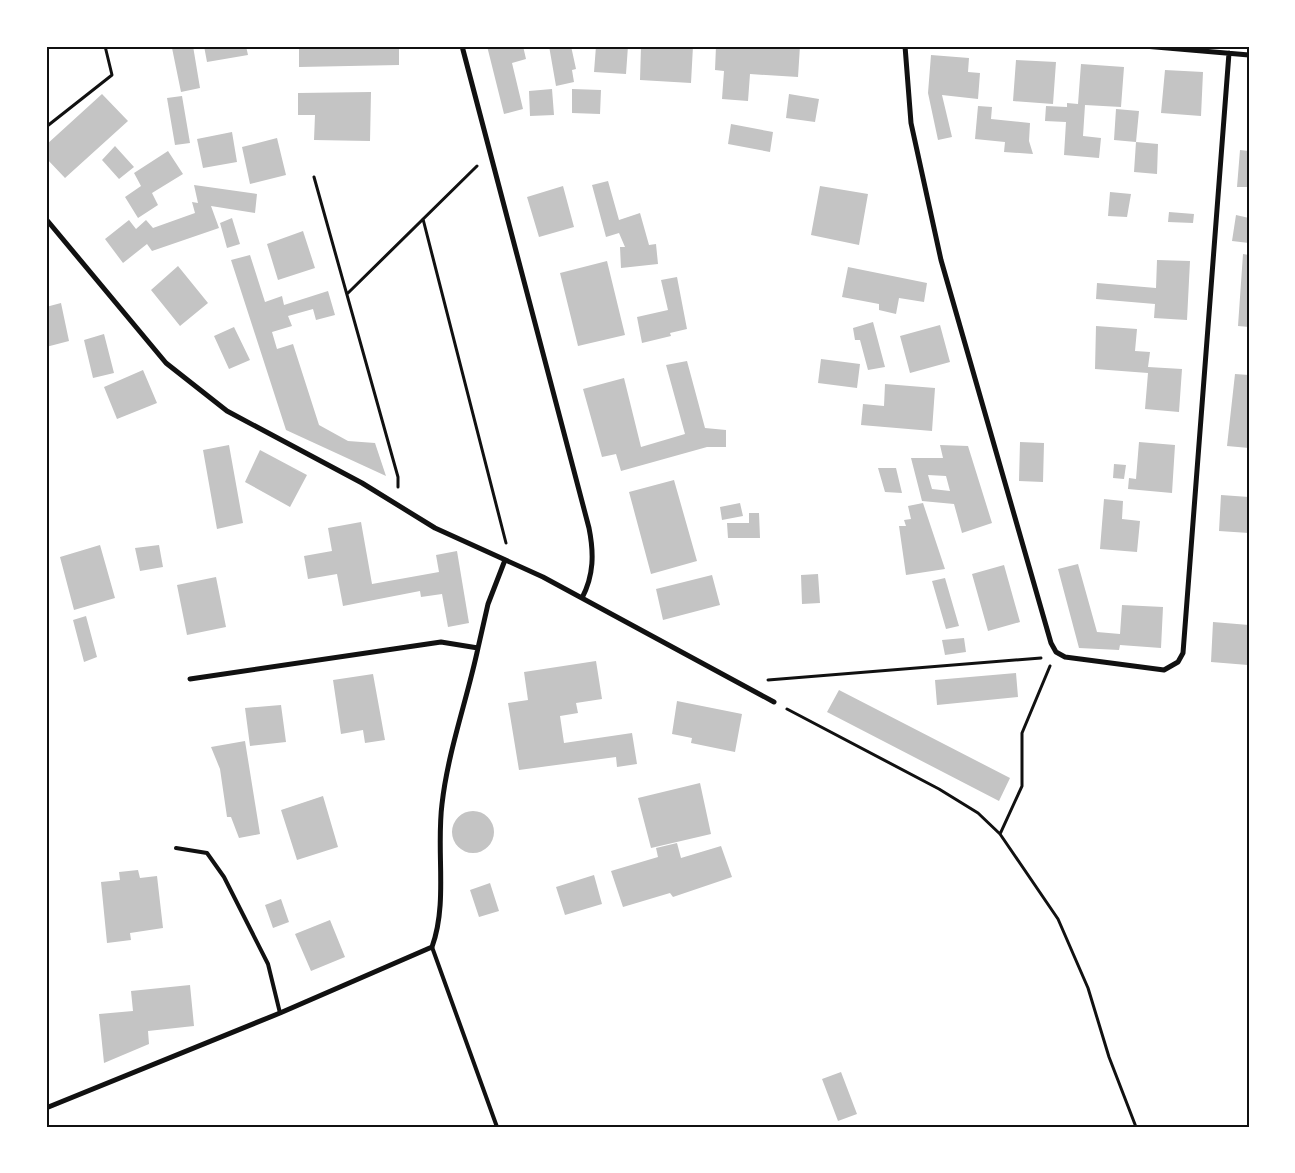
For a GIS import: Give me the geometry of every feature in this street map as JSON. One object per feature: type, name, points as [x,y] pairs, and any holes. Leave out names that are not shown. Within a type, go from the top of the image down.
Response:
[{"type":"street","points":[[462,46],[589,528],[593,550],[592,570],[582,598]]},
{"type":"street","points":[[905,46],[911,122],[941,260],[1046,628],[1056,652],[1065,657],[1164,670],[1178,662],[1183,653],[1229,53]]},
{"type":"street","points":[[1144,46],[1249,55]]},
{"type":"street","points":[[46,219],[148,342],[183,378],[227,411],[362,483],[436,528],[582,598],[774,702]]},
{"type":"street","points":[[46,1108],[280,1013],[432,947],[438,931],[440,912],[439,827],[442,802],[457,729],[488,604],[505,560]]},
{"type":"street","points":[[190,679],[441,642],[478,648]]},
{"type":"lane","points":[[176,848],[207,853],[224,877],[268,964],[280,1013]]},
{"type":"lane","points":[[432,947],[497,1127]]},
{"type":"path","points":[[46,127],[112,75],[105,46]]},
{"type":"path","points":[[347,294],[490,153]]},
{"type":"path","points":[[314,177],[398,477],[398,489],[392,501]]},
{"type":"path","points":[[423,219],[506,543],[505,560]]},
{"type":"path","points":[[740,684],[1036,660],[1056,652]]},
{"type":"path","points":[[1000,834],[1022,786],[1022,733],[1056,652]]},
{"type":"path","points":[[774,702],[938,789],[978,813],[1000,834],[1058,919],[1088,988],[1109,1057],[1136,1127]]},
{"type":"building","points":[[193,46],[200,88],[181,92],[172,48]]},
{"type":"building","points":[[204,46],[246,46],[248,55],[207,62]]},
{"type":"building","points":[[299,46],[399,46],[399,65],[299,67]]},
{"type":"building","points":[[487,46],[523,46],[526,59],[512,63],[523,109],[504,114]]},
{"type":"building","points":[[549,46],[571,46],[576,69],[572,70],[574,82],[556,86]]},
{"type":"building","points":[[596,46],[628,46],[626,74],[594,72]]},
{"type":"building","points":[[641,46],[693,46],[691,83],[640,80]]},
{"type":"building","points":[[716,46],[800,46],[798,77],[750,74],[748,101],[722,99],[724,71],[715,70]]},
{"type":"building","points":[[931,55],[969,58],[968,72],[980,73],[978,99],[942,95],[952,137],[938,140],[928,93]]},
{"type":"building","points":[[1016,60],[1056,62],[1053,104],[1013,101]]},
{"type":"building","points":[[1081,64],[1124,67],[1121,107],[1085,105],[1083,136],[1101,138],[1099,158],[1064,155],[1066,122],[1045,121],[1046,106],[1067,107],[1067,103],[1078,104]]},
{"type":"building","points":[[1165,70],[1203,72],[1201,116],[1161,113]]},
{"type":"building","points":[[552,89],[554,115],[530,116],[529,91]]},
{"type":"building","points":[[572,89],[601,90],[600,114],[572,113]]},
{"type":"building","points":[[371,92],[370,141],[314,140],[315,115],[298,115],[298,93]]},
{"type":"building","points":[[102,94],[128,121],[65,178],[46,158],[46,145]]},
{"type":"building","points":[[789,94],[819,99],[815,122],[786,118]]},
{"type":"building","points":[[182,96],[190,143],[175,145],[167,98]]},
{"type":"building","points":[[978,106],[992,107],[991,119],[1030,123],[1029,141],[1033,154],[1004,152],[1005,142],[975,139]]},
{"type":"building","points":[[1116,109],[1139,111],[1136,142],[1114,140]]},
{"type":"building","points":[[731,124],[773,132],[770,152],[728,144]]},
{"type":"building","points":[[232,132],[237,162],[203,168],[197,139]]},
{"type":"building","points":[[277,138],[286,175],[250,184],[242,147]]},
{"type":"building","points":[[1136,142],[1158,144],[1157,174],[1134,172]]},
{"type":"building","points":[[115,146],[134,167],[119,179],[102,160]]},
{"type":"building","points":[[1240,150],[1249,151],[1249,187],[1237,187]]},
{"type":"building","points":[[168,151],[183,174],[152,193],[158,205],[138,218],[125,197],[141,186],[134,173]]},
{"type":"building","points":[[608,181],[619,220],[640,213],[649,245],[656,244],[658,264],[621,268],[620,247],[625,247],[619,233],[606,237],[592,185]]},
{"type":"building","points":[[194,185],[257,194],[255,213],[211,206],[219,228],[152,251],[147,244],[123,263],[105,239],[129,220],[136,229],[146,220],[153,228],[195,213],[192,202],[198,203]]},
{"type":"building","points":[[563,186],[574,227],[539,237],[527,197]]},
{"type":"building","points":[[820,186],[868,194],[859,245],[811,235]]},
{"type":"building","points":[[1110,192],[1131,194],[1127,217],[1108,216]]},
{"type":"building","points":[[1169,212],[1194,214],[1193,223],[1168,222]]},
{"type":"building","points":[[1236,215],[1249,218],[1249,243],[1232,241]]},
{"type":"building","points":[[232,218],[240,244],[227,248],[220,223]]},
{"type":"building","points":[[303,231],[315,268],[278,280],[267,244]]},
{"type":"building","points":[[1243,254],[1249,255],[1249,327],[1238,326]]},
{"type":"building","points":[[250,255],[265,302],[282,296],[284,305],[328,291],[335,315],[316,320],[313,309],[288,316],[292,326],[272,332],[277,349],[293,344],[319,425],[348,441],[375,443],[386,476],[286,430],[231,260]]},
{"type":"building","points":[[1157,260],[1190,261],[1187,320],[1154,318],[1155,304],[1096,299],[1097,283],[1156,288]]},
{"type":"building","points":[[607,261],[625,335],[578,346],[560,273]]},
{"type":"building","points":[[178,266],[208,303],[180,326],[151,290]]},
{"type":"building","points":[[848,267],[927,283],[924,302],[899,298],[896,314],[879,310],[879,304],[842,297]]},
{"type":"building","points":[[677,277],[687,329],[670,333],[671,336],[642,343],[637,317],[668,310],[661,280]]},
{"type":"building","points":[[61,303],[69,341],[46,347],[46,307]]},
{"type":"building","points":[[873,322],[885,367],[868,370],[860,340],[855,340],[853,328]]},
{"type":"building","points":[[940,325],[950,362],[910,373],[900,336]]},
{"type":"building","points":[[1096,326],[1137,329],[1135,351],[1150,352],[1148,367],[1182,369],[1179,412],[1145,409],[1148,373],[1095,369]]},
{"type":"building","points":[[234,327],[250,360],[229,369],[214,336]]},
{"type":"building","points":[[104,334],[114,373],[93,378],[84,340]]},
{"type":"building","points":[[821,359],[860,364],[857,388],[818,383]]},
{"type":"building","points":[[687,361],[705,428],[726,430],[726,447],[707,447],[621,471],[616,454],[602,457],[583,389],[624,378],[641,447],[685,434],[666,365]]},
{"type":"building","points":[[143,370],[157,403],[117,419],[104,387]]},
{"type":"building","points":[[1235,374],[1249,375],[1249,448],[1227,446]]},
{"type":"building","points":[[885,384],[935,388],[932,431],[861,425],[863,404],[884,406]]},
{"type":"building","points":[[1020,442],[1044,443],[1043,482],[1019,481]]},
{"type":"building","points":[[1139,442],[1175,445],[1172,493],[1128,489],[1129,478],[1136,479]]},
{"type":"building","points":[[229,445],[243,523],[217,529],[203,450]]},
{"type":"building","points":[[940,445],[968,446],[992,523],[962,533],[954,504],[922,501],[911,458],[943,458]],"holes":[[[928,475],[946,476],[950,491],[932,489]]]},
{"type":"building","points":[[260,450],[307,475],[290,507],[245,482]]},
{"type":"building","points":[[1114,464],[1126,465],[1124,479],[1113,478]]},
{"type":"building","points":[[878,468],[896,468],[902,493],[885,492]]},
{"type":"building","points":[[674,480],[697,561],[651,574],[629,492]]},
{"type":"building","points":[[1221,495],[1249,497],[1249,533],[1219,531]]},
{"type":"building","points":[[1104,499],[1123,501],[1122,519],[1140,521],[1137,552],[1100,549]]},
{"type":"building","points":[[740,503],[743,516],[722,520],[720,507]]},
{"type":"building","points":[[923,503],[945,569],[906,575],[899,526],[906,526],[904,520],[911,519],[908,506]]},
{"type":"building","points":[[749,513],[759,513],[760,538],[728,538],[727,523],[749,523]]},
{"type":"building","points":[[361,522],[372,584],[439,572],[436,555],[457,551],[469,623],[448,627],[442,594],[421,597],[420,591],[343,606],[337,574],[308,579],[304,556],[332,551],[328,528]]},
{"type":"building","points":[[100,545],[115,598],[74,610],[60,557]]},
{"type":"building","points":[[159,545],[163,567],[140,571],[135,548]]},
{"type":"building","points":[[1078,564],[1097,632],[1120,634],[1122,605],[1163,607],[1161,648],[1120,645],[1119,650],[1079,648],[1058,569]]},
{"type":"building","points":[[1004,565],[1020,622],[988,631],[972,574]]},
{"type":"building","points":[[818,574],[820,603],[802,604],[801,575]]},
{"type":"building","points":[[712,575],[720,605],[663,620],[656,589]]},
{"type":"building","points":[[216,577],[226,627],[187,635],[177,585]]},
{"type":"building","points":[[945,578],[959,626],[946,629],[932,581]]},
{"type":"building","points":[[86,616],[97,657],[84,662],[73,620]]},
{"type":"building","points":[[1213,622],[1249,625],[1248,665],[1211,662]]},
{"type":"building","points":[[964,638],[966,652],[945,655],[942,640]]},
{"type":"building","points":[[596,661],[602,699],[576,703],[578,713],[560,716],[564,743],[632,733],[637,764],[617,767],[616,757],[519,770],[508,703],[528,700],[524,672]]},
{"type":"building","points":[[1016,673],[1018,697],[937,705],[935,680]]},
{"type":"building","points":[[373,674],[385,740],[365,743],[363,730],[341,734],[333,680]]},
{"type":"building","points":[[839,690],[1010,778],[999,801],[827,712]]},
{"type":"building","points":[[677,701],[742,714],[735,752],[691,743],[692,738],[672,734]]},
{"type":"building","points":[[281,705],[286,742],[250,746],[245,708]]},
{"type":"building","points":[[245,741],[260,834],[239,838],[231,817],[227,817],[220,769],[211,747]]},
{"type":"building","points":[[700,783],[711,834],[651,848],[638,798]]},
{"type":"building","points":[[323,796],[338,847],[297,860],[281,810]]},
{"type":"building","points":[[469,811],[477,811],[488,817],[494,832],[488,847],[477,853],[469,853],[458,847],[452,836],[452,828],[458,817]]},
{"type":"building","points":[[677,843],[681,858],[721,846],[732,877],[673,897],[670,893],[623,907],[611,871],[658,857],[656,848]]},
{"type":"building","points":[[138,870],[140,878],[157,876],[163,928],[130,933],[131,940],[107,943],[101,882],[120,880],[119,872]]},
{"type":"building","points":[[594,875],[602,904],[565,915],[556,887]]},
{"type":"building","points":[[490,883],[499,911],[479,917],[470,890]]},
{"type":"building","points":[[281,899],[289,922],[273,928],[265,905]]},
{"type":"building","points":[[330,920],[345,957],[311,971],[295,934]]},
{"type":"building","points":[[190,985],[194,1026],[148,1031],[149,1044],[104,1063],[99,1014],[133,1011],[131,991]]},
{"type":"building","points":[[841,1072],[857,1114],[838,1121],[822,1079]]}]
